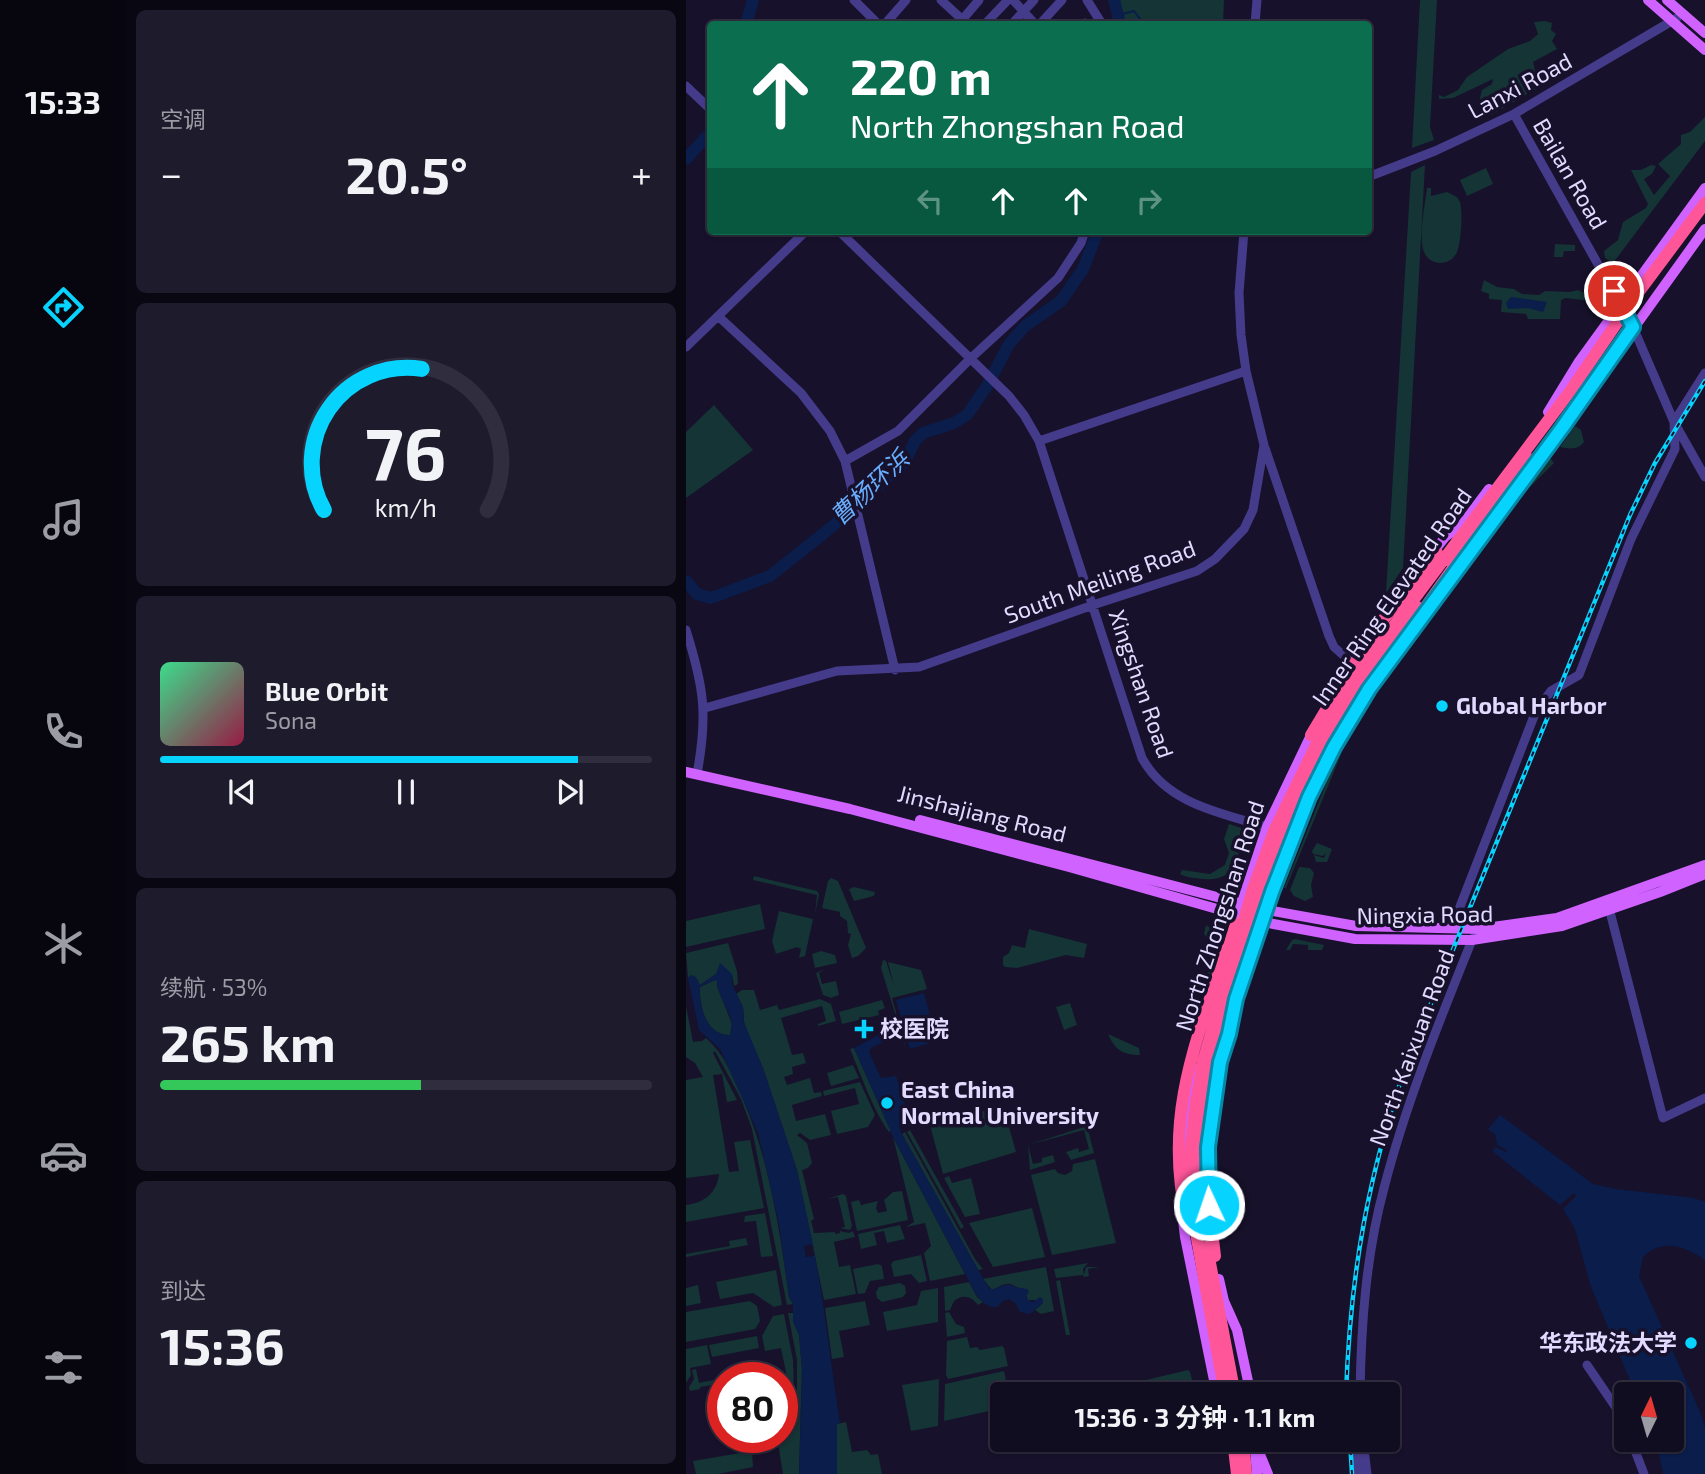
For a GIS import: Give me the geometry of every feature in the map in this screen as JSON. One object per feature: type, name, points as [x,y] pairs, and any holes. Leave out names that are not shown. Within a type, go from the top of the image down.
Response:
[{"type":"highway","name":"Inner Ring Elevated Road","points":[[1222,1382],[1191,1195],[1191,1149],[1195,1108],[1207,1049],[1253,890],[1274,831],[1319,739],[1363,667],[1571,390],[1629,305],[1705,203]]},
{"type":"highway","name":"Inner Ring Elevated Road","points":[[1232,1382],[1213,1286],[1200,1194],[1200,1150],[1213,1064],[1262,891],[1282,835],[1327,743],[1371,672],[1578,395],[1633,313],[1705,216]]},
{"type":"highway","points":[[1311,735],[1378,626],[1457,526],[1509,471]]},
{"type":"highway","points":[[1327,761],[1409,630],[1457,565],[1477,527]]},
{"type":"highway","points":[[1201,1266],[1180,1191],[1177,1156],[1179,1123],[1193,1050],[1237,919]]},
{"type":"highway","points":[[1233,1382],[1210,1218],[1207,1176],[1208,1147],[1220,1062],[1236,999]]},
{"type":"highway","points":[[1233,1452],[1237,1474]]},
{"type":"highway","points":[[1246,1474],[1251,1452]]},
{"type":"main road","points":[[1648,0],[1705,50]]},
{"type":"main road","points":[[1667,0],[1705,33]]},
{"type":"main road","name":"North Zhongshan Road","points":[[1311,735],[1324,722],[1352,674],[1548,412],[1577,363],[1705,188]]},
{"type":"main road","name":"North Zhongshan Road","points":[[1248,1382],[1237,1330],[1224,1301],[1209,1233],[1203,1168],[1205,1138],[1216,1063],[1291,838],[1327,761],[1369,689],[1705,229]]},
{"type":"main road","name":"North Zhongshan Road","points":[[1222,1382],[1186,1190],[1185,1149],[1195,1063],[1231,954],[1237,919],[1267,828],[1311,735],[1351,662],[1375,625],[1446,536],[1461,526]]},
{"type":"main road","name":"Jinshajiang Road","points":[[686,765],[694,771],[850,809],[1237,919],[1263,922]]},
{"type":"main road","name":"Jinshajiang Road","points":[[694,771],[790,786],[1266,910]]},
{"type":"main road","name":"Ningxia Road","points":[[1263,922],[1355,939],[1472,940],[1562,926],[1705,865]]},
{"type":"main road","name":"Ningxia Road","points":[[1266,910],[1356,926],[1479,929],[1557,918],[1705,874]]},
{"type":"main road","name":"North Zhongshan Road","points":[[1188,1115],[1177,1140],[1178,1182],[1185,1237],[1214,1382]]},
{"type":"main road","points":[[1224,1301],[1241,1382]]},
{"type":"main road","points":[[1231,1452],[1231,1474]]},
{"type":"main road","points":[[1254,1452],[1257,1474]]},
{"type":"main road","points":[[1258,1452],[1268,1474]]},
{"type":"street","points":[[854,0],[875,21]]},
{"type":"street","points":[[888,21],[906,0]]},
{"type":"street","points":[[965,21],[979,0]]},
{"type":"street","points":[[988,21],[1008,0]]},
{"type":"street","points":[[1013,0],[1035,21]]},
{"type":"street","points":[[1015,21],[1034,0]]},
{"type":"street","points":[[1041,21],[1062,0]]},
{"type":"street","points":[[1087,0],[1100,21]]},
{"type":"street","points":[[1255,21],[1257,0]]},
{"type":"street","points":[[947,2],[963,21]]},
{"type":"street","name":"Lanxi Road","points":[[1372,175],[1435,151],[1514,114],[1684,14]]},
{"type":"street","points":[[686,86],[707,106]]},
{"type":"street","name":"Bailan Road","points":[[1514,114],[1621,304],[1674,422],[1705,477]]},
{"type":"street","points":[[686,348],[802,235]]},
{"type":"street","name":"Xingshan Road","points":[[843,235],[996,383],[1024,415],[1039,441],[1142,758],[1150,772],[1160,784],[1182,798],[1267,828]]},
{"type":"street","points":[[845,461],[898,431],[971,358],[1058,278],[1084,235]]},
{"type":"street","name":"South Meiling Road","points":[[705,708],[818,674],[845,670],[895,670],[943,660],[1093,605],[1197,571],[1215,559],[1235,540],[1249,519],[1259,483],[1264,445],[1246,371],[1239,313],[1244,235]]},
{"type":"street","points":[[718,316],[801,393],[830,431],[845,461],[895,670]]},
{"type":"street","points":[[1039,441],[1246,371]]},
{"type":"street","name":"North Kaixuan Road","points":[[1360,1382],[1361,1327],[1372,1243],[1383,1189],[1419,1074],[1472,940],[1479,929],[1456,917],[1536,710],[1551,691],[1579,675],[1631,539],[1675,449],[1674,422],[1705,373]]},
{"type":"street","points":[[1264,445],[1329,636],[1339,653],[1351,662]]},
{"type":"street","points":[[686,630],[698,667],[705,708],[694,771]]},
{"type":"street","points":[[1608,905],[1663,1118],[1705,1098]]},
{"type":"street","points":[[1587,1365],[1614,1405]]},
{"type":"street","points":[[1357,1452],[1358,1474]]},
{"type":"street","points":[[1364,1452],[1367,1474]]},
{"type":"street","points":[[1636,1452],[1644,1474]]},
{"type":"street","points":[[1365,1463],[1374,1474]]},
{"type":"green space","points":[[1117,0],[1224,0],[1223,21],[1122,21]]},
{"type":"green space","points":[[1420,0],[1437,0],[1430,127],[1434,140],[1412,148]]},
{"type":"green space","points":[[1534,22],[1552,23],[1551,30],[1556,34],[1552,41],[1557,49],[1533,62],[1537,79],[1540,79],[1543,85],[1489,116],[1480,98],[1482,90],[1492,84],[1493,79],[1453,98],[1439,99],[1439,95],[1444,97],[1458,90],[1467,77],[1508,49],[1530,41],[1538,34]]},
{"type":"green space","points":[[1705,117],[1705,141],[1613,263],[1605,258],[1604,251],[1618,240],[1623,222],[1648,204],[1631,170],[1656,166],[1652,174],[1644,179],[1654,195],[1670,176],[1658,164],[1681,144],[1681,135],[1690,132]]},
{"type":"green space","points":[[1425,165],[1403,568],[1386,593],[1411,172]]},
{"type":"green space","points":[[1486,168],[1493,184],[1467,196],[1460,180]]},
{"type":"green space","points":[[1427,188],[1431,188],[1431,196],[1447,192],[1457,197],[1460,202],[1457,252],[1444,263],[1429,259],[1423,249],[1422,227]]},
{"type":"green space","points":[[1555,244],[1575,245],[1575,251],[1564,251],[1563,257],[1554,257]]},
{"type":"green space","points":[[1484,280],[1522,294],[1539,295],[1545,291],[1578,290],[1593,299],[1561,300],[1560,319],[1528,319],[1526,314],[1501,312],[1502,300],[1489,299],[1489,294],[1481,291]]},
{"type":"green space","points":[[714,405],[753,450],[686,498],[686,432]]},
{"type":"green space","points":[[1575,426],[1581,430],[1584,442],[1574,448],[1560,447]]},
{"type":"green space","points":[[1550,458],[1554,463],[1525,492],[1460,580],[1458,578]]},
{"type":"green space","points":[[1369,700],[1372,702],[1345,745],[1284,888],[1342,744]]},
{"type":"green space","points":[[1229,824],[1241,828],[1245,834],[1233,867],[1228,873],[1214,879],[1191,878],[1180,874],[1182,870],[1210,874],[1225,865],[1229,853],[1224,839]]},
{"type":"green space","points":[[1317,843],[1332,849],[1327,862],[1316,862],[1314,855],[1324,858],[1326,853],[1323,856],[1313,854]]},
{"type":"green space","points":[[1299,867],[1310,868],[1314,873],[1311,885],[1313,897],[1305,901],[1294,896],[1290,890]]},
{"type":"green space","points":[[754,876],[817,891],[819,894],[815,914],[817,895],[753,880]]},
{"type":"green space","points":[[831,878],[838,881],[866,948],[852,958],[848,945],[851,934],[848,933],[847,921],[840,916],[840,912],[822,908]]},
{"type":"green space","points":[[854,887],[875,892],[874,896],[854,901],[849,889]]},
{"type":"green space","points":[[760,904],[765,929],[686,947],[686,921]]},
{"type":"green space","points":[[779,911],[813,919],[805,956],[799,958],[801,949],[797,947],[776,954],[772,941]]},
{"type":"green space","points":[[1206,925],[1217,937],[1219,945],[1209,987],[1204,985],[1211,952],[1204,934]]},
{"type":"green space","points":[[1029,929],[1087,944],[1084,958],[1066,955],[1017,968],[1005,967],[1003,957],[1009,953],[1012,945],[1025,948]]},
{"type":"green space","points":[[1292,940],[1324,945],[1322,950],[1308,950],[1308,945],[1293,944],[1290,950],[1286,950]]},
{"type":"green space","points":[[728,943],[737,971],[738,984],[734,986],[732,974],[716,974],[700,985],[691,975],[688,978],[686,953]]},
{"type":"green space","points":[[821,951],[835,955],[837,963],[815,968],[812,954]]},
{"type":"green space","points":[[883,960],[886,961],[894,986],[888,962],[921,970],[927,989],[892,998],[907,1052],[881,968]]},
{"type":"green space","points":[[826,969],[819,973],[822,984],[836,981],[839,995],[831,998],[823,995],[816,973]]},
{"type":"green space","points":[[715,980],[732,1024],[730,1035],[715,1031],[703,1011],[700,987]]},
{"type":"green space","points":[[742,990],[754,990],[760,1010],[777,1005],[779,1010],[820,999],[831,1004],[836,1021],[818,1026],[826,1021],[822,1006],[781,1018],[792,1055],[803,1053],[806,1063],[792,1067],[793,1074],[784,1077],[787,1085],[810,1078],[814,1093],[821,1092],[822,1096],[792,1105],[796,1121],[825,1114],[831,1135],[810,1140],[800,1133],[797,1135],[807,1143],[812,1163],[802,1170],[814,1219],[811,1221],[814,1233],[853,1231],[855,1237],[834,1242],[839,1267],[850,1265],[856,1294],[824,1300],[797,1170],[763,1068],[747,1033],[743,1007],[736,994]]},
{"type":"green space","points":[[882,1000],[885,1008],[878,1011],[879,1015],[842,1024],[839,1012]]},
{"type":"green space","points":[[1070,1003],[1077,1025],[1064,1030],[1056,1007]]},
{"type":"green space","points":[[686,1006],[693,1042],[706,1038],[717,1049],[727,1065],[757,1136],[771,1189],[789,1297],[793,1304],[787,1305],[752,1129],[741,1099],[715,1051],[713,1053],[737,1100],[727,1102],[722,1074],[713,1075],[729,1172],[739,1171],[734,1142],[750,1140],[764,1208],[686,1222],[686,1205],[708,1196],[716,1187],[719,1174],[686,1178],[686,1080],[703,1077],[695,1063],[686,1057]]},
{"type":"green space","points":[[1108,1034],[1139,1048],[1140,1055],[1120,1050]]},
{"type":"green space","points":[[854,1048],[891,1131],[889,1132],[863,1081],[850,1049]]},
{"type":"green space","points":[[853,1065],[859,1078],[831,1086],[827,1073]]},
{"type":"green space","points":[[860,1082],[875,1115],[868,1127],[837,1134],[831,1111],[859,1104],[855,1088],[824,1096],[823,1091]]},
{"type":"green space","points":[[1003,1106],[1016,1152],[943,1174],[930,1125]]},
{"type":"green space","points":[[1087,1126],[1094,1153],[1071,1160],[1066,1152],[1078,1148],[1079,1152],[1089,1149],[1084,1130],[1028,1145]]},
{"type":"green space","points":[[910,1130],[964,1227],[961,1229],[907,1132]]},
{"type":"green space","points":[[905,1132],[983,1269],[978,1270],[902,1134]]},
{"type":"green space","points":[[893,1137],[965,1274],[930,1281],[924,1253],[931,1246],[925,1223],[906,1227],[914,1222]]},
{"type":"green space","points":[[1028,1145],[1033,1164],[1053,1155],[1055,1162],[1030,1170]]},
{"type":"green space","points":[[1095,1159],[1116,1243],[1052,1255],[1031,1175],[1055,1169],[1065,1175],[1072,1171],[1073,1164]]},
{"type":"green space","points":[[949,1176],[952,1183],[971,1178],[980,1214],[965,1217],[944,1178]]},
{"type":"green space","points":[[902,1191],[908,1220],[857,1231],[851,1202],[859,1200],[861,1205],[878,1201],[878,1213],[887,1211],[884,1200],[893,1192]]},
{"type":"green space","points":[[843,1194],[846,1196],[852,1226],[850,1230],[840,1228],[845,1227],[838,1197],[827,1199]]},
{"type":"green space","points":[[1032,1208],[1045,1257],[993,1267],[969,1223]]},
{"type":"green space","points":[[765,1213],[773,1256],[761,1257],[756,1221],[744,1222],[745,1216]]},
{"type":"green space","points":[[900,1225],[905,1239],[887,1243],[884,1231],[874,1233],[877,1245],[861,1249],[858,1234]]},
{"type":"green space","points":[[746,1238],[748,1245],[686,1257],[686,1254],[730,1246],[729,1241]]},
{"type":"green space","points":[[921,1255],[927,1281],[919,1283],[911,1274],[894,1277],[891,1264],[894,1261]]},
{"type":"green space","points":[[1088,1263],[1083,1269],[1084,1275],[1086,1267],[1099,1267],[1088,1269],[1089,1276],[1056,1278],[1054,1269]]},
{"type":"green space","points":[[878,1264],[882,1266],[884,1279],[870,1281],[865,1293],[858,1294],[853,1269]]},
{"type":"green space","points":[[1046,1267],[1054,1311],[1041,1314],[1035,1310],[1041,1305],[1037,1300],[1028,1300],[1023,1288],[1007,1284],[992,1290],[983,1279]]},
{"type":"green space","points":[[776,1270],[782,1305],[774,1307],[753,1293],[720,1299],[716,1282]]},
{"type":"green space","points":[[1060,1280],[1070,1335],[1066,1335],[1056,1281]]},
{"type":"green space","points":[[969,1282],[983,1302],[978,1305],[970,1298],[961,1297],[954,1301],[950,1310],[945,1311],[944,1287]]},
{"type":"green space","points":[[900,1283],[905,1286],[906,1293],[903,1297],[882,1302],[877,1298],[879,1287]]},
{"type":"green space","points":[[698,1285],[701,1303],[686,1306],[686,1288]]},
{"type":"green space","points":[[938,1288],[938,1322],[887,1331],[883,1312],[917,1305],[921,1291]]},
{"type":"green space","points":[[750,1301],[757,1306],[760,1321],[755,1329],[686,1342],[686,1312]]},
{"type":"green space","points":[[865,1301],[870,1325],[839,1331],[844,1357],[832,1359],[825,1308]]},
{"type":"green space","points":[[949,1312],[956,1324],[964,1327],[965,1333],[947,1337],[945,1313]]},
{"type":"green space","points":[[788,1313],[794,1313],[793,1321],[799,1335],[802,1369],[799,1474],[783,1474],[780,1453],[798,1453],[797,1360]]},
{"type":"green space","points":[[784,1314],[793,1362],[784,1362],[781,1348],[765,1351],[762,1336],[773,1316]]},
{"type":"green space","points":[[757,1336],[759,1348],[712,1357],[709,1345]]},
{"type":"green space","points":[[967,1337],[970,1348],[977,1347],[980,1350],[1002,1346],[1008,1366],[948,1379],[947,1341]]},
{"type":"green space","points":[[707,1345],[711,1362],[690,1368],[691,1375],[686,1383],[686,1349]]},
{"type":"green space","points":[[696,1369],[699,1383],[707,1381],[707,1386],[690,1391],[689,1387],[694,1379],[692,1370]]},
{"type":"green space","points":[[1188,1370],[1193,1382],[1145,1382]]},
{"type":"green space","points":[[1004,1371],[1006,1382],[990,1382],[990,1411],[944,1421],[945,1384]]},
{"type":"green space","points":[[939,1379],[938,1426],[911,1431],[902,1385]]},
{"type":"green space","points":[[846,1422],[852,1452],[867,1450],[871,1455],[878,1454],[882,1474],[837,1474],[837,1424]]},
{"type":"green space","points":[[752,1453],[753,1467],[718,1474],[696,1474],[693,1461]]},
{"type":"water","points":[[1511,297],[1547,302],[1543,312],[1528,308],[1508,309],[1506,303]]},
{"type":"water","points":[[720,963],[732,974],[732,984],[743,1007],[744,1022],[763,1068],[797,1170],[814,1249],[811,1244],[804,1246],[806,1257],[814,1256],[814,1250],[840,1423],[837,1424],[837,1474],[799,1474],[802,1369],[799,1335],[793,1321],[793,1304],[789,1297],[779,1225],[758,1133],[720,1049],[699,1030],[688,978],[691,975],[696,977],[700,985],[716,974]],"holes":[[[717,981],[731,1021],[730,1035],[715,1031],[706,1018],[701,1003],[700,987]]]},
{"type":"water","points":[[924,993],[937,1041],[910,1049],[896,1000]]},
{"type":"water","points":[[882,1033],[884,1042],[872,1047],[869,1052],[881,1078],[896,1076],[909,1116],[908,1122],[899,1126],[902,1134],[988,1287],[992,1290],[1010,1285],[1027,1289],[1028,1300],[1033,1302],[1040,1297],[1043,1299],[1043,1303],[1030,1314],[1020,1312],[1016,1304],[1009,1299],[997,1307],[988,1306],[973,1289],[893,1137],[854,1048]]},
{"type":"water","points":[[1500,1115],[1593,1184],[1694,1198],[1705,1202],[1705,1260],[1674,1246],[1658,1247],[1643,1257],[1639,1276],[1705,1427],[1705,1474],[1663,1474],[1659,1452],[1684,1452],[1684,1382],[1631,1382],[1590,1284],[1575,1229],[1563,1209],[1576,1196],[1574,1193],[1560,1205],[1492,1151],[1496,1147],[1506,1152],[1507,1150],[1497,1145],[1495,1134],[1488,1129]]},
{"type":"waterway","name":"曹杨环浜","points":[[747,21],[753,0]]},
{"type":"waterway","name":"曹杨环浜","points":[[1114,0],[1119,21]]},
{"type":"waterway","points":[[1119,15],[1134,11],[1142,21]]},
{"type":"waterway","name":"曹杨环浜","points":[[686,159],[707,136]]},
{"type":"waterway","name":"曹杨环浜","points":[[686,581],[697,594],[711,598],[770,576],[828,530],[904,463],[915,441],[923,433],[954,423],[967,415],[987,386],[1009,344],[1025,326],[1061,301],[1083,269],[1096,235]]},
{"type":"railway","points":[[1347,1382],[1352,1308],[1364,1225],[1382,1143],[1408,1060],[1630,515],[1655,463],[1705,381]]},
{"type":"railway","points":[[1351,1452],[1352,1474]]},
{"type":"place","name":"Global Harbor","points":[[1442,706]]},
{"type":"place","name":"校医院","points":[[864,1029]]},
{"type":"place","name":"East China Normal University","points":[[887,1103]]},
{"type":"place","name":"华东政法大学","points":[[1691,1343]]},
{"type":"route","points":[[1209,1205],[1208,1147],[1220,1062],[1236,999],[1291,838],[1309,797],[1334,747],[1369,689],[1562,428],[1633,327],[1614,291]]}]
